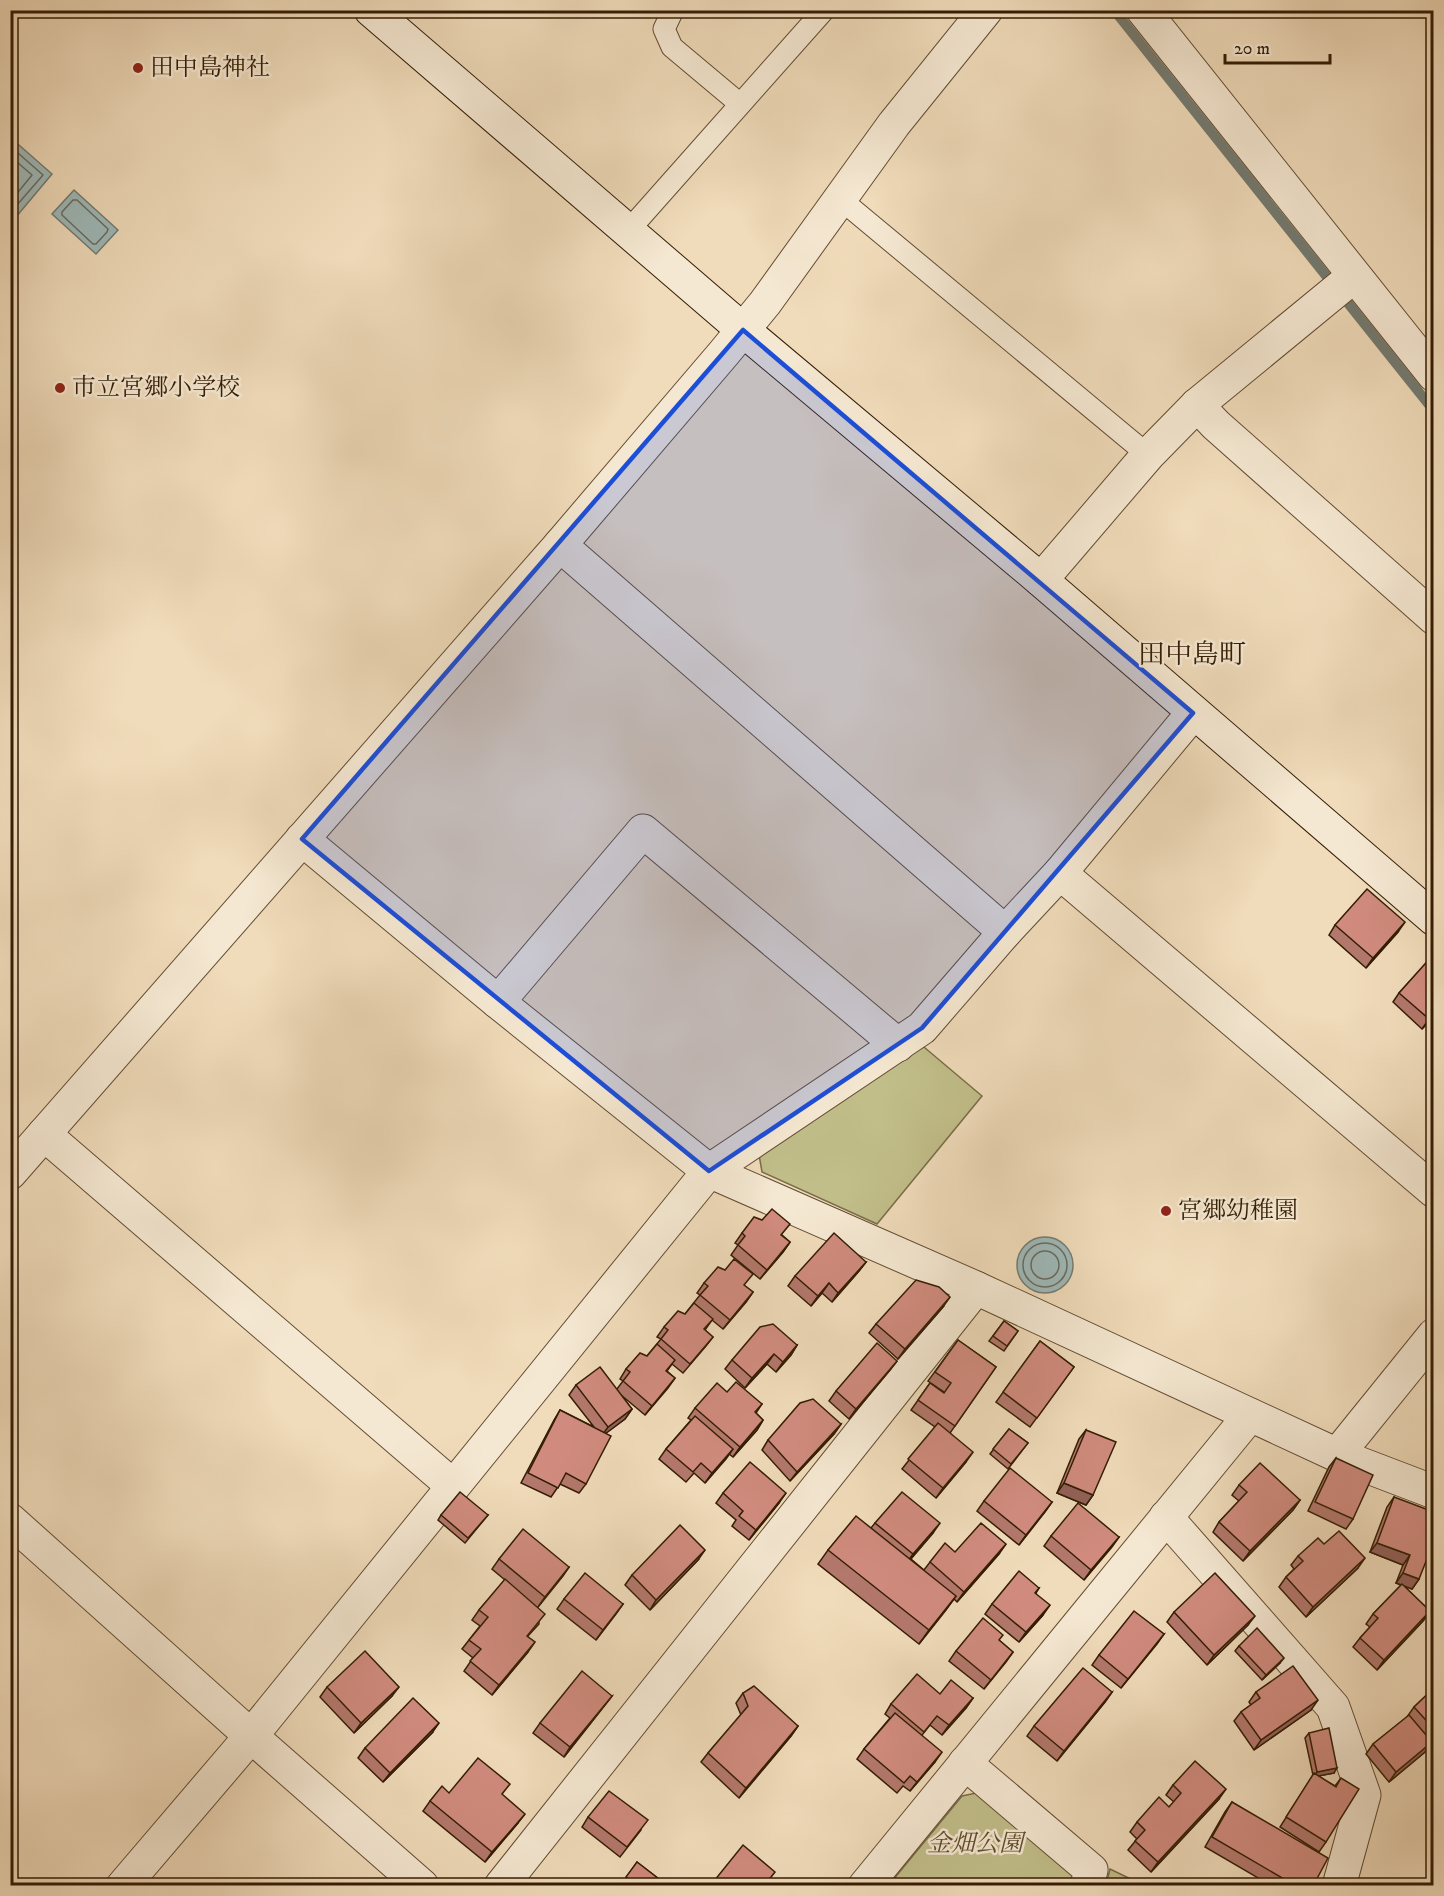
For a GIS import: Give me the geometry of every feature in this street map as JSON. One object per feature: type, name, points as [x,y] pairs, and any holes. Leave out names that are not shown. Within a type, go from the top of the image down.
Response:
[{"type":"street","points":[[371,10],[743,330],[1041,580],[1434,919]]},
{"type":"street","points":[[10,1173],[560,545],[743,330],[894,124],[986,10]]},
{"type":"street","points":[[1143,10],[1434,375]]},
{"type":"street","points":[[1041,580],[1148,455],[1197,405],[1354,276]]},
{"type":"street","points":[[1197,405],[1216,425],[1434,618]]},
{"type":"street","points":[[560,545],[1005,932]]},
{"type":"street","points":[[123,1886],[251,1736],[709,1170],[922,1028],[1005,932],[1060,873],[1193,713]]},
{"type":"street","points":[[498,1002],[643,831],[898,1045]]},
{"type":"street","points":[[302,839],[498,1002],[709,1170],[976,1288],[1337,1455],[1434,1492]]},
{"type":"street","points":[[1060,873],[1432,1185]]},
{"type":"street","points":[[45,1134],[453,1486]]},
{"type":"street","points":[[501,1886],[976,1288]]},
{"type":"street","points":[[1337,1455],[1434,1335]]},
{"type":"street","points":[[866,1886],[1250,1415]]},
{"type":"street","points":[[1166,1517],[1333,1707],[1364,1795],[1340,1886]]},
{"type":"street","points":[[10,1520],[422,1886]]},
{"type":"street","points":[[965,1763],[1091,1870],[1087,1886]]},
{"type":"lane","points":[[673,10],[664,29],[672,47],[740,104]]},
{"type":"lane","points":[[628,231],[824,10]]},
{"type":"lane","points":[[839,198],[1148,455]]},
{"type":"highlighted area","points":[[743,330],[1193,713],[922,1028],[709,1171],[302,839]]},
{"type":"green space","points":[[918,1042],[982,1096],[877,1224],[762,1172],[758,1149]]},
{"type":"green space","name":"金畑公園","points":[[976,1793],[1067,1866],[1076,1881],[1075,1886],[888,1886],[962,1796]]},
{"type":"green space","points":[[1110,1869],[1143,1885],[1106,1885]]},
{"type":"water","points":[[11,138],[52,174],[11,223]]},
{"type":"water","points":[[74,190],[118,230],[96,254],[52,214]]},
{"type":"water","points":[[1045,1237],[1056,1239],[1065,1245],[1071,1254],[1073,1265],[1071,1276],[1065,1285],[1056,1291],[1045,1293],[1034,1291],[1025,1285],[1019,1276],[1017,1265],[1019,1254],[1025,1245],[1034,1239]]},
{"type":"building","points":[[1367,889],[1405,922],[1373,958],[1335,925]]},
{"type":"building","points":[[1433,955],[1434,1014],[1429,1019],[1399,993]]},
{"type":"building","points":[[772,1209],[790,1224],[781,1235],[790,1242],[767,1270],[738,1245],[745,1236],[742,1233],[754,1217],[762,1220]]},
{"type":"building","points":[[834,1233],[866,1262],[838,1293],[829,1283],[818,1296],[795,1276]]},
{"type":"building","points":[[734,1259],[753,1274],[744,1285],[753,1292],[730,1320],[700,1295],[708,1286],[704,1283],[718,1267],[725,1270]]},
{"type":"building","points":[[916,1280],[939,1287],[950,1297],[905,1349],[876,1324]]},
{"type":"building","points":[[694,1303],[713,1319],[704,1329],[713,1337],[690,1364],[661,1339],[668,1330],[664,1327],[678,1311],[685,1314]]},
{"type":"building","points":[[1004,1321],[1018,1331],[1007,1346],[993,1336]]},
{"type":"building","points":[[773,1324],[797,1345],[783,1362],[774,1354],[752,1378],[732,1360],[760,1327]]},
{"type":"building","points":[[958,1340],[996,1367],[955,1426],[918,1400],[930,1383],[944,1393],[951,1383],[935,1372]]},
{"type":"building","points":[[1040,1341],[1074,1367],[1037,1418],[1003,1392]]},
{"type":"building","points":[[877,1343],[897,1361],[856,1409],[836,1391]]},
{"type":"building","points":[[657,1344],[675,1360],[666,1371],[675,1378],[652,1406],[623,1381],[630,1372],[626,1369],[640,1353],[647,1356]]},
{"type":"building","points":[[600,1367],[632,1409],[608,1427],[576,1385]]},
{"type":"building","points":[[736,1382],[762,1404],[755,1412],[763,1420],[740,1447],[695,1408],[717,1383],[727,1392]]},
{"type":"building","points":[[813,1399],[841,1424],[797,1472],[768,1440],[800,1403]]},
{"type":"building","points":[[560,1410],[611,1436],[586,1484],[566,1473],[558,1488],[528,1473]]},
{"type":"building","points":[[695,1416],[733,1449],[712,1473],[701,1463],[693,1472],[666,1449]]},
{"type":"building","points":[[938,1423],[973,1452],[943,1488],[908,1459]]},
{"type":"building","points":[[1009,1429],[1028,1443],[1011,1464],[993,1449]]},
{"type":"building","points":[[1086,1430],[1116,1442],[1093,1495],[1064,1483]]},
{"type":"building","points":[[1336,1458],[1373,1475],[1353,1519],[1315,1502]]},
{"type":"building","points":[[750,1462],[786,1493],[756,1530],[739,1516],[743,1511],[723,1493]]},
{"type":"building","points":[[1260,1463],[1300,1500],[1250,1551],[1219,1522],[1247,1492],[1239,1485]]},
{"type":"building","points":[[1010,1468],[1052,1502],[1026,1535],[984,1501]]},
{"type":"building","points":[[460,1492],[488,1515],[468,1538],[441,1515]]},
{"type":"building","points":[[902,1492],[940,1523],[913,1554],[875,1523]]},
{"type":"building","points":[[1394,1497],[1434,1512],[1434,1541],[1419,1579],[1403,1573],[1410,1555],[1377,1543]]},
{"type":"building","points":[[1078,1503],[1119,1537],[1091,1570],[1051,1536]]},
{"type":"building","points":[[856,1516],[956,1596],[929,1630],[828,1550]]},
{"type":"building","points":[[981,1523],[1006,1544],[964,1592],[930,1562],[945,1543],[955,1552]]},
{"type":"building","points":[[680,1525],[705,1550],[656,1600],[632,1575]]},
{"type":"building","points":[[523,1529],[569,1567],[545,1597],[499,1559]]},
{"type":"building","points":[[1339,1531],[1365,1558],[1313,1607],[1286,1577],[1303,1561],[1298,1556],[1318,1538],[1324,1544]]},
{"type":"building","points":[[1019,1571],[1039,1588],[1035,1593],[1050,1605],[1026,1632],[992,1604]]},
{"type":"building","points":[[585,1573],[623,1604],[603,1630],[564,1599]]},
{"type":"building","points":[[1215,1573],[1255,1616],[1214,1655],[1174,1612]]},
{"type":"building","points":[[505,1579],[545,1614],[527,1636],[535,1642],[499,1685],[470,1661],[481,1649],[469,1640],[488,1617],[479,1610]]},
{"type":"building","points":[[1402,1584],[1430,1611],[1384,1660],[1360,1638],[1378,1618],[1373,1614]]},
{"type":"building","points":[[1134,1611],[1164,1634],[1128,1679],[1099,1655]]},
{"type":"building","points":[[983,1618],[1003,1635],[999,1640],[1013,1652],[991,1680],[956,1651]]},
{"type":"building","points":[[1257,1628],[1284,1658],[1266,1675],[1239,1646]]},
{"type":"building","points":[[365,1651],[399,1687],[361,1723],[327,1687]]},
{"type":"building","points":[[1293,1666],[1318,1700],[1261,1740],[1241,1712],[1260,1698],[1256,1692]]},
{"type":"building","points":[[1083,1668],[1112,1692],[1064,1751],[1034,1726]]},
{"type":"building","points":[[582,1671],[612,1696],[570,1747],[540,1723]]},
{"type":"building","points":[[917,1674],[940,1694],[951,1680],[973,1698],[949,1725],[937,1716],[924,1732],[891,1704]]},
{"type":"building","points":[[754,1686],[798,1726],[746,1788],[708,1753],[748,1706],[743,1693]]},
{"type":"building","points":[[1434,1688],[1434,1729],[1414,1707]]},
{"type":"building","points":[[413,1698],[439,1723],[390,1773],[365,1748]]},
{"type":"building","points":[[895,1713],[942,1752],[917,1782],[910,1776],[904,1783],[864,1749]]},
{"type":"building","points":[[1409,1715],[1432,1742],[1396,1772],[1373,1744]]},
{"type":"building","points":[[1329,1728],[1337,1768],[1317,1772],[1309,1733]]},
{"type":"building","points":[[478,1758],[510,1784],[502,1794],[525,1814],[492,1852],[430,1801],[442,1786],[449,1793]]},
{"type":"building","points":[[1195,1761],[1226,1789],[1158,1862],[1135,1841],[1145,1830],[1137,1822],[1159,1797],[1169,1807],[1181,1793],[1173,1785]]},
{"type":"building","points":[[1314,1773],[1336,1787],[1341,1778],[1359,1789],[1326,1842],[1286,1817]]},
{"type":"building","points":[[609,1791],[648,1820],[627,1847],[588,1817]]},
{"type":"building","points":[[1232,1802],[1328,1858],[1313,1886],[1296,1886],[1212,1837]]},
{"type":"building","points":[[743,1845],[775,1872],[764,1886],[710,1886]]},
{"type":"building","points":[[637,1862],[668,1886],[638,1886],[626,1877]]},
{"type":"waterway","points":[[1114,10],[1434,411]]},
{"type":"place","name":"田中島神社","points":[[138,68]]},
{"type":"place","name":"市立宮郷小学校","points":[[60,388]]},
{"type":"place","name":"宮郷幼稚園","points":[[1166,1211]]},
{"type":"district","name":"田中島町","points":[[1192,655]]}]
